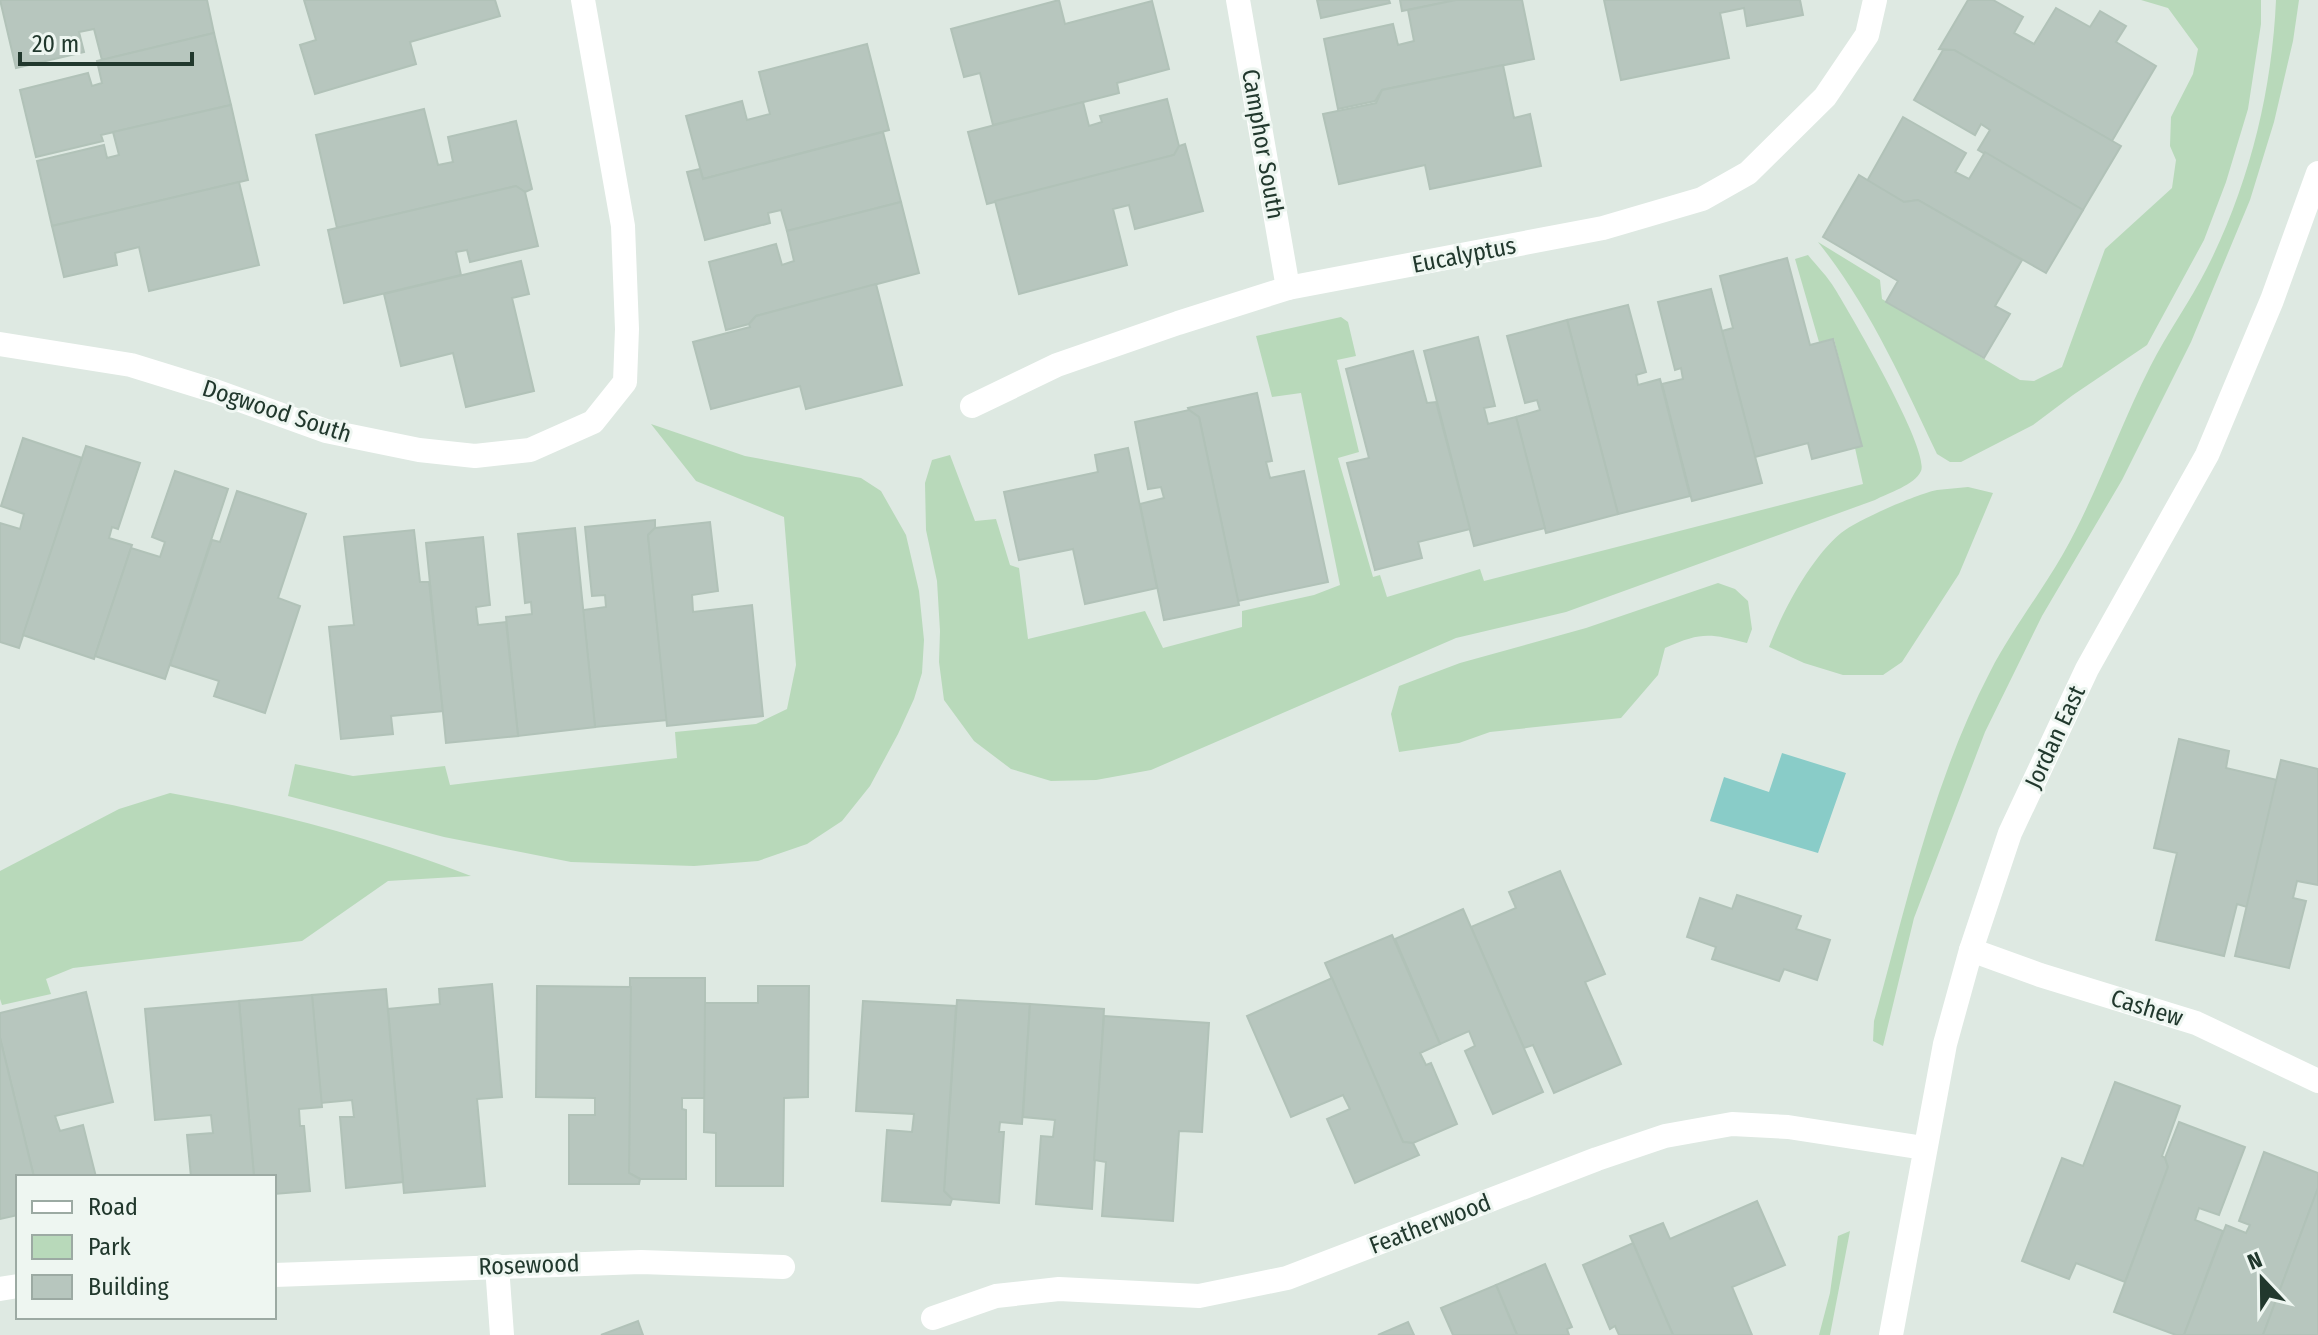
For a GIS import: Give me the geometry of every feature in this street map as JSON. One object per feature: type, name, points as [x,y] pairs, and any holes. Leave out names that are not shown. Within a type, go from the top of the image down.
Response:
[{"type":"street","name":"Dogwood South","points":[[0,344],[131,365],[326,431],[419,450],[475,456],[530,450],[593,422],[625,382],[627,329],[623,226],[583,0]]},
{"type":"street","name":"Camphor South","points":[[1238,0],[1288,288]]},
{"type":"street","name":"Eucalyptus","points":[[972,406],[1057,365],[1288,288],[1603,228],[1702,199],[1748,173],[1825,97],[1867,35],[1875,0]]},
{"type":"street","name":"Jordan East","points":[[1891,1335],[1945,1044],[1971,950],[2010,833],[2065,712],[2207,455],[2272,300],[2318,173]]},
{"type":"street","name":"Cashew","points":[[1971,950],[2040,975],[2196,1023],[2318,1081]]},
{"type":"street","name":"Featherwood","points":[[933,1318],[996,1296],[1059,1289],[1199,1296],[1287,1278],[1610,1155],[1665,1136],[1732,1124],[1788,1127],[1924,1148]]},
{"type":"street","name":"Rosewood","points":[[276,1275],[641,1262],[783,1267]]},
{"type":"street","points":[[497,1266],[502,1335]]},
{"type":"green space","points":[[2141,0],[2261,0],[2261,24],[2248,109],[2204,240],[2147,345],[2033,425],[1961,462],[1950,462],[1937,454],[1869,318],[1818,242],[1880,280],[1882,299],[2020,380],[2034,381],[2062,367],[2105,249],[2172,188],[2176,160],[2170,146],[2171,117],[2193,74],[2198,49],[2168,8]]},
{"type":"green space","points":[[2276,0],[2299,0],[2274,122],[2250,200],[2191,342],[2122,480],[2042,616],[1985,732],[1914,918],[1883,1046],[1873,1041],[1874,1021],[1923,843],[1952,756],[1998,657],[2075,531],[2150,367],[2222,236],[2256,137],[2274,35]]},
{"type":"green space","points":[[1808,255],[1832,285],[1856,325],[1914,437],[1921,458],[1921,471],[1901,488],[1566,612],[1456,638],[1151,770],[1096,780],[1051,781],[1011,769],[974,741],[944,700],[939,662],[937,581],[926,530],[925,483],[932,460],[950,455],[975,521],[996,519],[1010,565],[1019,568],[1028,639],[1145,611],[1163,648],[1242,627],[1242,611],[1314,595],[1340,585],[1301,393],[1272,397],[1256,336],[1341,317],[1348,322],[1356,356],[1337,360],[1359,452],[1338,458],[1373,577],[1380,575],[1387,597],[1480,569],[1484,581],[1863,484],[1855,448],[1861,446],[1834,339],[1819,342],[1795,259]]},
{"type":"green space","points":[[651,424],[745,456],[861,478],[881,491],[906,535],[919,591],[924,640],[922,673],[898,734],[870,786],[842,821],[807,844],[758,861],[694,866],[571,862],[444,837],[288,796],[295,764],[353,776],[445,766],[450,785],[677,758],[675,732],[756,724],[787,709],[796,665],[784,517],[696,481]]},
{"type":"green space","points":[[1968,487],[1993,493],[1959,574],[1902,662],[1883,675],[1843,675],[1804,663],[1769,647],[1799,586],[1819,556],[1841,533],[1916,497],[1937,490]]},
{"type":"green space","points":[[1718,583],[1735,589],[1748,601],[1752,629],[1747,643],[1705,636],[1665,648],[1658,675],[1621,718],[1490,732],[1459,743],[1399,752],[1391,714],[1399,686],[1460,663],[1586,628]]},
{"type":"green space","points":[[170,793],[322,827],[471,876],[388,881],[302,941],[73,968],[46,979],[51,994],[2,1005],[0,871],[119,809]]},
{"type":"green space","points":[[1850,1231],[1830,1335],[1819,1335],[1830,1293],[1838,1236]]},
{"type":"water","points":[[1782,753],[1846,773],[1818,853],[1710,821],[1724,777],[1769,792]]},
{"type":"building","points":[[0,0],[207,0],[214,33],[102,60],[94,29],[79,32],[84,52],[16,68]]},
{"type":"building","points":[[304,0],[495,0],[500,16],[410,42],[416,64],[315,94],[300,45],[316,40]]},
{"type":"building","points":[[1059,0],[1065,24],[1152,1],[1169,69],[1117,83],[1119,93],[993,125],[980,73],[964,77],[951,29]]},
{"type":"building","points":[[1317,0],[1389,0],[1390,3],[1321,18]]},
{"type":"building","points":[[1400,0],[1456,0],[1402,11]]},
{"type":"building","points":[[1456,0],[1522,0],[1534,59],[1382,90],[1375,101],[1338,109],[1324,39],[1393,24],[1398,45],[1414,41],[1408,10]]},
{"type":"building","points":[[1604,0],[1800,0],[1803,15],[1747,26],[1744,8],[1720,13],[1729,58],[1621,80]]},
{"type":"building","points":[[1968,0],[1993,0],[2023,17],[2014,33],[2034,44],[2056,8],[2090,27],[2100,11],[2126,26],[2116,42],[2156,66],[2112,141],[1954,50],[1939,49]]},
{"type":"building","points":[[214,33],[231,105],[101,135],[103,141],[36,157],[20,90],[88,73],[92,86],[102,83],[97,61]]},
{"type":"building","points":[[867,44],[889,130],[703,179],[686,116],[742,101],[747,120],[770,114],[759,72]]},
{"type":"building","points":[[1943,50],[1954,50],[2121,146],[2083,210],[1978,150],[1990,130],[1981,124],[1975,135],[1914,100]]},
{"type":"building","points":[[1503,65],[1514,118],[1530,114],[1541,166],[1430,189],[1425,165],[1339,184],[1323,114],[1376,103],[1382,90]]},
{"type":"building","points":[[1167,99],[1179,146],[1174,155],[987,204],[968,132],[1083,102],[1089,126],[1102,122],[1100,116]]},
{"type":"building","points":[[231,105],[248,180],[52,226],[37,161],[104,145],[107,158],[119,155],[113,132]]},
{"type":"building","points":[[424,109],[438,165],[453,162],[448,137],[516,121],[532,189],[525,192],[516,186],[337,228],[316,135]]},
{"type":"building","points":[[1903,117],[1966,153],[1955,172],[1969,179],[1985,152],[2083,210],[2046,273],[1918,200],[1904,202],[1867,181]]},
{"type":"building","points":[[883,132],[901,202],[787,231],[781,210],[768,213],[770,223],[705,240],[687,172],[700,169],[703,179]]},
{"type":"building","points":[[1185,144],[1203,211],[1135,229],[1129,205],[1113,209],[1127,265],[1019,294],[995,201],[1174,155],[1179,146]]},
{"type":"building","points":[[1859,175],[1904,202],[1918,200],[2022,260],[1995,306],[2010,314],[1984,358],[1886,302],[1898,281],[1823,237]]},
{"type":"building","points":[[239,182],[259,265],[149,291],[139,247],[115,253],[117,265],[64,277],[52,226]]},
{"type":"building","points":[[516,186],[525,192],[538,246],[470,262],[467,250],[456,252],[461,275],[344,303],[328,230]]},
{"type":"building","points":[[901,202],[919,273],[756,316],[749,324],[726,330],[709,262],[776,244],[782,265],[794,261],[787,231]]},
{"type":"building","points":[[1787,258],[1810,345],[1833,339],[1862,446],[1812,459],[1808,443],[1755,457],[1722,331],[1733,328],[1720,276]]},
{"type":"building","points":[[521,261],[529,294],[512,298],[534,391],[466,407],[453,353],[401,366],[384,294]]},
{"type":"building","points":[[876,284],[902,385],[806,409],[800,386],[711,409],[693,342],[750,327],[756,316]]},
{"type":"building","points":[[1711,289],[1762,483],[1692,501],[1662,384],[1683,379],[1681,368],[1675,370],[1658,302]]},
{"type":"building","points":[[1628,305],[1646,372],[1636,375],[1638,385],[1660,379],[1690,496],[1618,514],[1567,320]]},
{"type":"building","points":[[1567,320],[1618,514],[1546,533],[1516,417],[1540,410],[1537,400],[1525,403],[1507,336]]},
{"type":"building","points":[[1478,337],[1495,406],[1484,408],[1488,424],[1516,417],[1545,528],[1474,546],[1424,351]]},
{"type":"building","points":[[1413,351],[1427,403],[1436,402],[1470,529],[1418,542],[1422,558],[1375,570],[1347,463],[1369,458],[1346,369]]},
{"type":"building","points":[[1257,393],[1272,461],[1266,462],[1270,478],[1304,471],[1328,582],[1238,601],[1199,417],[1188,408]]},
{"type":"building","points":[[1189,410],[1199,417],[1239,605],[1164,620],[1140,504],[1164,498],[1161,487],[1148,489],[1135,422]]},
{"type":"building","points":[[23,438],[82,458],[19,648],[0,642],[0,523],[20,529],[24,514],[1,506]]},
{"type":"building","points":[[86,446],[140,463],[118,529],[112,527],[109,538],[132,545],[94,659],[23,635]]},
{"type":"building","points":[[1128,448],[1157,588],[1085,604],[1073,549],[1019,560],[1004,492],[1098,472],[1095,455]]},
{"type":"building","points":[[175,471],[228,489],[165,679],[95,656],[131,548],[160,557],[165,542],[152,537]]},
{"type":"building","points":[[237,491],[306,514],[278,598],[300,606],[265,713],[214,696],[219,681],[170,665],[212,540],[220,542]]},
{"type":"building","points":[[655,520],[655,528],[648,535],[667,720],[595,727],[583,610],[606,607],[605,595],[592,596],[585,527]]},
{"type":"building","points":[[710,522],[718,591],[692,595],[693,612],[752,605],[763,716],[667,726],[648,535],[655,528]]},
{"type":"building","points":[[575,528],[595,727],[518,736],[506,617],[532,614],[531,602],[525,603],[518,534]]},
{"type":"building","points":[[414,530],[420,582],[429,582],[443,711],[391,716],[393,734],[341,739],[329,627],[354,625],[344,537]]},
{"type":"building","points":[[483,537],[490,605],[476,607],[478,625],[506,622],[518,736],[446,743],[426,543]]},
{"type":"building","points":[[2179,739],[2229,751],[2226,768],[2277,780],[2247,907],[2237,904],[2224,956],[2156,940],[2177,853],[2154,848]]},
{"type":"building","points":[[2281,760],[2318,769],[2318,885],[2297,881],[2293,898],[2306,901],[2289,968],[2235,956]]},
{"type":"building","points":[[1560,871],[1605,974],[1585,982],[1621,1064],[1554,1093],[1533,1045],[1524,1048],[1471,927],[1516,908],[1509,892]]},
{"type":"building","points":[[1737,895],[1801,916],[1796,929],[1830,940],[1817,980],[1784,969],[1779,981],[1712,959],[1716,947],[1687,937],[1700,898],[1732,909]]},
{"type":"building","points":[[1463,909],[1543,1092],[1493,1114],[1465,1051],[1475,1046],[1469,1031],[1440,1044],[1395,939]]},
{"type":"building","points":[[1392,935],[1440,1044],[1420,1053],[1426,1065],[1431,1063],[1457,1124],[1413,1143],[1403,1142],[1325,963]]},
{"type":"building","points":[[630,978],[705,978],[705,1098],[682,1098],[682,1109],[686,1110],[686,1179],[640,1179],[629,1173]]},
{"type":"building","points":[[1332,978],[1403,1142],[1413,1143],[1419,1155],[1355,1183],[1327,1119],[1350,1109],[1343,1095],[1291,1117],[1247,1016]]},
{"type":"building","points":[[492,984],[502,1097],[477,1099],[485,1186],[404,1193],[388,1009],[440,1004],[439,989]]},
{"type":"building","points":[[537,986],[631,987],[629,1173],[640,1179],[639,1184],[569,1184],[569,1115],[595,1115],[595,1098],[536,1097]]},
{"type":"building","points":[[758,986],[809,986],[808,1097],[784,1098],[783,1186],[716,1186],[716,1133],[704,1132],[705,1003],[758,1003]]},
{"type":"building","points":[[386,989],[403,1182],[346,1188],[340,1117],[354,1117],[352,1100],[321,1103],[312,995]]},
{"type":"building","points":[[86,992],[113,1102],[55,1116],[60,1131],[83,1125],[96,1175],[34,1175],[0,1038],[0,1013]]},
{"type":"building","points":[[312,995],[322,1107],[299,1109],[300,1126],[304,1126],[310,1191],[276,1194],[276,1175],[254,1175],[239,1001]]},
{"type":"building","points":[[957,1000],[1030,1004],[1022,1124],[1000,1122],[999,1132],[1004,1132],[999,1203],[952,1199],[944,1191]]},
{"type":"building","points":[[239,1001],[254,1175],[191,1175],[187,1135],[213,1133],[211,1115],[155,1120],[145,1009]]},
{"type":"building","points":[[863,1001],[956,1006],[944,1191],[952,1199],[950,1205],[882,1201],[887,1130],[912,1132],[914,1114],[856,1111]]},
{"type":"building","points":[[1030,1004],[1104,1009],[1092,1209],[1036,1204],[1041,1136],[1053,1137],[1055,1120],[1023,1117]]},
{"type":"building","points":[[1104,1016],[1209,1023],[1202,1132],[1179,1131],[1173,1221],[1102,1216],[1106,1162],[1094,1160]]},
{"type":"building","points":[[0,1038],[34,1175],[16,1175],[16,1215],[0,1219]]},
{"type":"building","points":[[2115,1082],[2180,1106],[2162,1156],[2168,1167],[2125,1282],[2076,1263],[2069,1279],[2022,1261],[2062,1158],[2083,1166]]},
{"type":"building","points":[[2179,1122],[2245,1147],[2219,1215],[2199,1208],[2195,1220],[2223,1231],[2184,1335],[2176,1335],[2114,1312],[2168,1167],[2165,1158]]},
{"type":"building","points":[[2264,1152],[2318,1173],[2318,1188],[2263,1335],[2184,1335],[2226,1225],[2246,1233],[2250,1225],[2239,1221]]},
{"type":"building","points":[[2318,1188],[2318,1335],[2263,1335]]},
{"type":"building","points":[[1757,1201],[1785,1265],[1732,1287],[1752,1335],[1673,1335],[1630,1236],[1663,1223],[1670,1239]]},
{"type":"building","points":[[1633,1243],[1673,1335],[1619,1335],[1615,1326],[1610,1329],[1583,1265]]},
{"type":"building","points":[[1545,1264],[1572,1327],[1567,1329],[1569,1335],[1517,1335],[1496,1285]]},
{"type":"building","points":[[1496,1285],[1517,1335],[1453,1335],[1441,1308]]},
{"type":"building","points":[[638,1321],[643,1335],[601,1335]]},
{"type":"building","points":[[1408,1322],[1414,1335],[1378,1335]]}]
